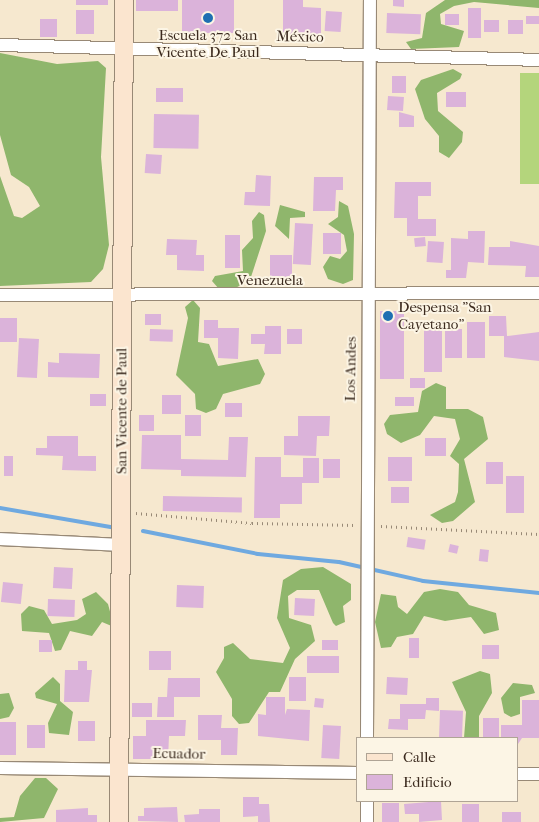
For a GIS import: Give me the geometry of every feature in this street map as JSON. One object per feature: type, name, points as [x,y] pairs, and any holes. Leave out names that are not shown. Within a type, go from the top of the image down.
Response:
[{"type":"street","name":"San Vicente de Paul","points":[[119,822],[124,0]]},
{"type":"street","name":"Los Andes","points":[[367,737],[365,526],[370,0]]},
{"type":"street","name":"México","points":[[0,45],[124,50],[539,60]]},
{"type":"street","name":"Venezuela","points":[[0,295],[368,297],[539,293]]},
{"type":"street","points":[[0,539],[121,545]]},
{"type":"street","name":"Ecuador","points":[[0,768],[356,773]]},
{"type":"street","points":[[519,774],[539,774]]},
{"type":"street","points":[[367,802],[367,822]]},
{"type":"path","points":[[121,512],[252,524],[365,526],[539,534]]},
{"type":"green space","points":[[445,0],[539,0],[539,8],[474,2],[454,6],[440,14],[441,24],[464,31],[459,47],[411,49],[406,42],[422,38],[426,13]]},
{"type":"green space","points":[[0,53],[57,64],[98,61],[106,68],[101,157],[109,245],[103,269],[91,282],[0,286],[0,176],[14,216],[22,218],[40,206],[29,187],[11,175],[0,135]]},
{"type":"green space","points":[[453,69],[462,74],[460,79],[437,93],[438,111],[463,132],[462,142],[449,158],[439,152],[439,136],[425,119],[415,89],[421,80]]},
{"type":"green space","points":[[520,73],[539,73],[539,184],[520,184]]},
{"type":"green space","points":[[339,201],[348,206],[354,234],[353,280],[343,284],[328,279],[323,267],[330,256],[340,259],[347,251],[344,235],[328,224],[338,217]]},
{"type":"green space","points":[[280,205],[305,212],[305,217],[290,218],[289,239],[275,226]]},
{"type":"green space","points":[[259,212],[264,215],[266,231],[250,280],[230,291],[219,289],[212,281],[215,276],[243,271],[242,250],[253,238],[252,221]]},
{"type":"green space","points":[[193,300],[200,308],[198,342],[209,344],[218,366],[258,359],[265,374],[260,384],[223,394],[216,409],[206,413],[196,409],[195,394],[176,375],[188,318],[185,307]]},
{"type":"green space","points":[[436,383],[446,387],[446,409],[468,409],[483,417],[488,439],[464,459],[475,502],[453,521],[442,523],[430,515],[455,502],[458,492],[459,464],[450,456],[460,439],[455,419],[434,416],[420,435],[401,443],[387,434],[384,424],[390,415],[418,412],[422,391]]},
{"type":"green space","points":[[323,567],[351,584],[351,600],[343,606],[345,622],[336,626],[333,623],[319,590],[297,590],[288,596],[289,618],[311,625],[315,641],[295,659],[280,692],[269,692],[249,723],[239,724],[232,716],[232,699],[216,672],[224,658],[224,647],[233,643],[250,659],[283,663],[290,648],[277,618],[283,580],[301,569]]},
{"type":"green space","points":[[440,589],[458,592],[469,605],[496,613],[499,630],[484,634],[471,617],[445,621],[424,616],[413,634],[397,637],[391,647],[381,648],[375,622],[381,594],[396,596],[398,607],[407,614],[424,592]]},
{"type":"green space","points":[[96,592],[108,604],[114,627],[102,622],[92,636],[70,631],[61,650],[55,651],[49,633],[22,631],[21,614],[29,606],[44,610],[52,624],[77,620],[86,614],[82,599]]},
{"type":"green space","points":[[480,671],[490,674],[492,693],[479,716],[479,737],[464,737],[466,712],[452,682]]},
{"type":"green space","points":[[53,677],[60,684],[60,701],[73,712],[69,735],[49,733],[48,723],[57,704],[36,698],[35,693]]},
{"type":"green space","points":[[513,683],[532,685],[535,693],[520,697],[520,714],[511,717],[504,713],[501,698]]},
{"type":"green space","points":[[9,693],[14,708],[9,717],[0,719],[0,694]]},
{"type":"green space","points":[[35,778],[46,778],[58,789],[44,818],[0,822],[0,818],[14,817],[20,796]]},
{"type":"building","points":[[76,0],[108,0],[108,5],[76,5]]},
{"type":"building","points":[[136,0],[178,0],[178,11],[136,11]]},
{"type":"building","points":[[182,0],[234,0],[234,33],[182,33]]},
{"type":"building","points":[[283,0],[303,0],[303,7],[321,8],[321,37],[283,36]]},
{"type":"building","points":[[393,0],[404,0],[404,7],[393,6]]},
{"type":"building","points":[[468,8],[481,8],[481,38],[468,38]]},
{"type":"building","points":[[76,10],[94,10],[94,34],[76,34]]},
{"type":"building","points":[[326,11],[342,12],[341,32],[325,31]]},
{"type":"building","points":[[387,13],[421,14],[420,34],[386,33]]},
{"type":"building","points":[[445,14],[459,14],[459,25],[445,25]]},
{"type":"building","points":[[526,16],[539,16],[539,24],[526,24]]},
{"type":"building","points":[[40,19],[57,19],[57,37],[40,37]]},
{"type":"building","points":[[484,20],[499,20],[499,32],[484,32]]},
{"type":"building","points":[[508,20],[523,20],[523,34],[508,34]]},
{"type":"building","points":[[392,76],[406,76],[406,93],[392,93]]},
{"type":"building","points":[[156,88],[183,88],[183,102],[156,102]]},
{"type":"building","points":[[446,92],[466,92],[466,107],[446,107]]},
{"type":"building","points":[[388,96],[404,97],[403,111],[387,110]]},
{"type":"building","points":[[399,112],[414,116],[414,127],[399,127]]},
{"type":"building","points":[[154,114],[199,115],[198,149],[153,148]]},
{"type":"building","points":[[146,154],[162,155],[161,174],[145,173]]},
{"type":"building","points":[[256,175],[271,176],[270,206],[244,205],[245,192],[255,192]]},
{"type":"building","points":[[314,177],[343,177],[343,190],[336,190],[335,211],[313,211]]},
{"type":"building","points":[[395,182],[431,182],[431,196],[418,196],[418,219],[436,219],[436,236],[407,236],[407,218],[394,218]]},
{"type":"building","points":[[295,223],[313,224],[311,265],[293,264]]},
{"type":"building","points":[[468,231],[485,231],[484,263],[468,262],[466,278],[446,278],[446,270],[451,270],[451,238],[468,239]]},
{"type":"building","points":[[323,233],[341,233],[341,254],[323,254]]},
{"type":"building","points":[[225,235],[240,235],[240,268],[225,268]]},
{"type":"building","points":[[425,237],[426,246],[415,247],[414,238]]},
{"type":"building","points":[[167,239],[197,240],[196,255],[204,255],[204,271],[177,270],[177,255],[166,255]]},
{"type":"building","points":[[428,241],[444,242],[442,263],[427,262]]},
{"type":"building","points":[[510,241],[539,246],[539,277],[525,277],[526,266],[488,265],[489,247],[510,247]]},
{"type":"building","points":[[270,255],[292,255],[292,277],[270,277]]},
{"type":"building","points":[[380,311],[404,311],[404,379],[380,379]]},
{"type":"building","points":[[145,314],[161,314],[161,325],[145,325]]},
{"type":"building","points":[[489,316],[506,316],[507,336],[539,332],[539,361],[504,357],[504,336],[489,336]]},
{"type":"building","points":[[0,318],[17,318],[17,342],[0,342]]},
{"type":"building","points":[[204,320],[218,320],[218,328],[239,328],[238,359],[218,358],[218,338],[204,338]]},
{"type":"building","points":[[467,322],[485,322],[485,358],[467,358]]},
{"type":"building","points":[[424,325],[442,325],[442,372],[424,372]]},
{"type":"building","points":[[265,326],[281,326],[281,354],[264,354],[265,344],[251,344],[251,334],[265,334]]},
{"type":"building","points":[[150,329],[173,330],[173,342],[150,341]]},
{"type":"building","points":[[287,329],[302,329],[302,344],[287,344]]},
{"type":"building","points":[[445,329],[462,329],[462,358],[445,358]]},
{"type":"building","points":[[19,338],[39,339],[37,378],[17,377]]},
{"type":"building","points":[[59,353],[100,354],[99,378],[48,377],[48,362],[59,363]]},
{"type":"building","points":[[410,378],[425,378],[425,388],[410,388]]},
{"type":"building","points":[[90,394],[106,394],[106,406],[90,406]]},
{"type":"building","points":[[162,395],[181,395],[181,414],[162,414]]},
{"type":"building","points":[[395,397],[414,397],[414,406],[395,406]]},
{"type":"building","points":[[225,403],[242,403],[242,417],[225,417]]},
{"type":"building","points":[[139,415],[154,415],[154,431],[139,431]]},
{"type":"building","points":[[185,415],[201,415],[201,436],[185,436]]},
{"type":"building","points":[[298,416],[330,416],[329,436],[317,436],[316,456],[284,455],[284,436],[298,436]]},
{"type":"building","points":[[142,435],[181,435],[181,459],[228,460],[229,437],[248,437],[246,477],[181,476],[181,470],[141,469]]},
{"type":"building","points":[[47,436],[78,436],[78,456],[96,456],[96,471],[62,470],[63,456],[36,455],[36,448],[47,448]]},
{"type":"building","points":[[425,438],[446,438],[446,456],[425,456]]},
{"type":"building","points":[[4,456],[13,456],[13,476],[4,476]]},
{"type":"building","points":[[255,457],[281,457],[281,477],[303,477],[303,458],[319,458],[319,483],[302,483],[302,504],[280,504],[280,518],[254,518]]},
{"type":"building","points":[[388,457],[412,457],[412,481],[388,481]]},
{"type":"building","points":[[323,459],[340,459],[340,478],[323,478]]},
{"type":"building","points":[[486,462],[503,462],[503,484],[486,484]]},
{"type":"building","points":[[506,476],[524,476],[524,513],[506,513]]},
{"type":"building","points":[[391,487],[409,487],[409,503],[391,503]]},
{"type":"building","points":[[163,496],[242,497],[242,512],[163,511]]},
{"type":"building","points":[[408,537],[426,540],[424,550],[406,547]]},
{"type":"building","points":[[450,544],[459,546],[457,554],[448,552]]},
{"type":"building","points":[[480,549],[489,550],[488,562],[479,561]]},
{"type":"building","points":[[54,567],[73,568],[72,589],[53,588]]},
{"type":"building","points":[[3,582],[23,584],[21,604],[1,602]]},
{"type":"building","points":[[177,585],[204,586],[203,608],[176,607]]},
{"type":"building","points":[[295,598],[315,599],[314,616],[294,615]]},
{"type":"building","points":[[48,599],[75,600],[74,617],[47,616]]},
{"type":"building","points":[[409,638],[419,638],[419,658],[409,658]]},
{"type":"building","points":[[39,640],[52,640],[52,652],[39,652]]},
{"type":"building","points":[[322,640],[338,640],[338,650],[322,650]]},
{"type":"building","points":[[482,645],[499,645],[499,659],[482,659]]},
{"type":"building","points":[[149,651],[171,651],[171,670],[149,670]]},
{"type":"building","points":[[307,656],[339,656],[339,673],[307,673]]},
{"type":"building","points":[[78,661],[87,661],[87,670],[92,670],[89,702],[64,702],[65,670],[78,670]]},
{"type":"building","points":[[289,677],[306,677],[306,701],[289,701]]},
{"type":"building","points":[[387,677],[408,678],[407,695],[386,694]]},
{"type":"building","points":[[168,678],[200,678],[200,697],[174,697],[174,717],[157,717],[158,697],[167,697]]},
{"type":"building","points":[[266,697],[285,697],[285,715],[287,709],[310,710],[309,741],[258,736],[258,714],[266,715]]},
{"type":"building","points":[[315,698],[324,699],[323,708],[314,707]]},
{"type":"building","points":[[426,698],[439,698],[439,711],[426,710],[425,719],[408,719],[408,730],[388,729],[389,719],[400,719],[400,704],[426,704]]},
{"type":"building","points":[[522,700],[539,700],[539,738],[522,738],[519,742],[519,737],[501,737],[501,725],[522,725]]},
{"type":"building","points":[[132,703],[152,703],[152,717],[132,717]]},
{"type":"building","points":[[440,710],[463,711],[462,737],[439,737]]},
{"type":"building","points":[[198,715],[222,715],[221,728],[238,728],[237,755],[221,755],[221,740],[198,740]]},
{"type":"building","points":[[483,718],[499,718],[499,737],[483,737]]},
{"type":"building","points":[[146,720],[186,720],[185,736],[169,736],[168,759],[133,759],[133,736],[146,736]]},
{"type":"building","points":[[78,721],[95,721],[95,741],[78,741]]},
{"type":"building","points":[[0,722],[16,722],[16,755],[0,755]]},
{"type":"building","points":[[27,725],[45,725],[45,748],[27,748]]},
{"type":"building","points":[[323,725],[341,726],[339,759],[321,758]]},
{"type":"building","points":[[243,797],[259,797],[259,804],[269,804],[270,822],[258,822],[258,816],[243,817]]},
{"type":"building","points":[[441,802],[442,820],[419,822],[419,814],[405,814],[404,804]]},
{"type":"building","points":[[382,803],[399,803],[399,822],[382,822]]},
{"type":"building","points":[[462,804],[479,804],[479,822],[462,822]]},
{"type":"building","points":[[177,807],[178,822],[138,821],[138,816],[144,816],[144,808]]},
{"type":"building","points":[[88,808],[88,815],[97,815],[97,822],[56,822],[56,810]]},
{"type":"building","points":[[199,809],[220,809],[220,822],[185,822],[184,815],[199,814]]},
{"type":"building","points":[[502,812],[521,812],[521,822],[502,822]]},
{"type":"waterway","points":[[0,508],[116,528]]},
{"type":"waterway","points":[[143,531],[258,554],[339,562],[423,581],[539,593]]},
{"type":"place","name":"Escuela 372 San Vicente De Paul","points":[[208,18]]},
{"type":"place","name":"Despensa \"San Cayetano\"","points":[[388,316]]}]
